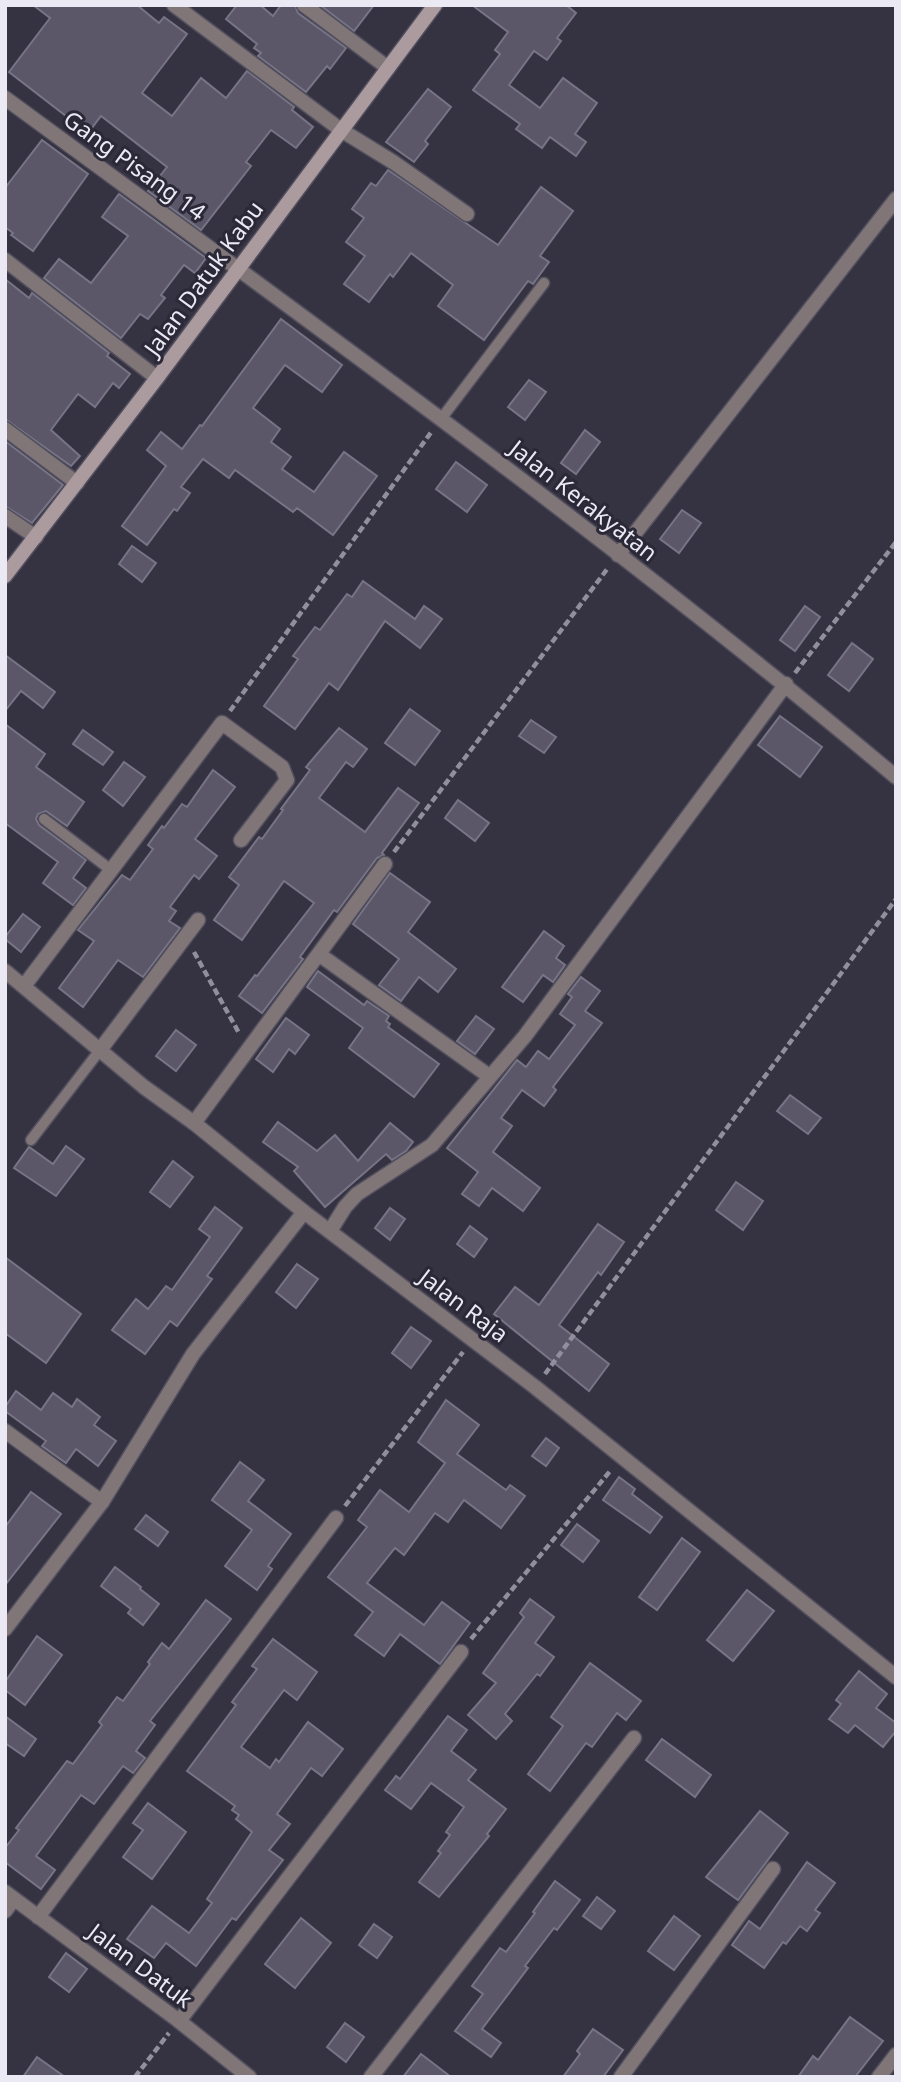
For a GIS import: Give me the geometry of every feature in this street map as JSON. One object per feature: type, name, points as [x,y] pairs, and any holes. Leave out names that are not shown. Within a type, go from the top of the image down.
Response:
[{"type":"street","points":[[174,5],[341,130],[393,162],[467,214]]},
{"type":"street","points":[[304,5],[388,68]]},
{"type":"street","name":"Jalan Datuk Kabu","points":[[5,576],[157,378],[435,5]]},
{"type":"street","name":"Gang Pisang 14","points":[[5,98],[237,268]]},
{"type":"street","points":[[618,555],[896,199]]},
{"type":"street","points":[[5,260],[157,378]]},
{"type":"street","name":"Jalan Kerakyatan","points":[[237,268],[441,419],[786,684],[896,777]]},
{"type":"street","points":[[5,429],[77,483]]},
{"type":"street","points":[[5,516],[36,537]]},
{"type":"street","points":[[330,1231],[345,1207],[358,1194],[432,1144],[525,1036],[786,684]]},
{"type":"street","points":[[24,986],[222,723],[282,767],[286,773],[287,780],[281,789],[241,840]]},
{"type":"street","points":[[194,1123],[386,864]]},
{"type":"street","points":[[100,1051],[198,920]]},
{"type":"street","points":[[320,955],[489,1076]]},
{"type":"street","name":"Jalan Raja","points":[[5,971],[144,1087],[535,1387],[896,1677]]},
{"type":"street","points":[[5,1629],[103,1502],[193,1354],[304,1212]]},
{"type":"street","points":[[5,1431],[103,1502]]},
{"type":"street","points":[[38,1917],[336,1518]]},
{"type":"street","points":[[179,2021],[461,1652]]},
{"type":"street","points":[[371,2077],[634,1738]]},
{"type":"street","points":[[621,2077],[773,1869]]},
{"type":"street","name":"Jalan Datuk","points":[[8,1901],[38,1917],[179,2021],[249,2077]]},
{"type":"street","points":[[879,2077],[896,2055]]},
{"type":"lane","points":[[441,419],[544,283]]},
{"type":"lane","points":[[44,819],[111,870]]},
{"type":"lane","points":[[31,1140],[100,1051]]},
{"type":"path","points":[[222,723],[441,419]]},
{"type":"path","points":[[786,684],[896,542]]},
{"type":"path","points":[[386,864],[618,555]]},
{"type":"path","points":[[535,1387],[896,900]]},
{"type":"path","points":[[198,920],[194,930],[194,951],[248,1049]]},
{"type":"path","points":[[336,1518],[472,1340]]},
{"type":"path","points":[[461,1652],[622,1456]]},
{"type":"path","points":[[135,2077],[179,2021]]},
{"type":"building","points":[[33,5],[137,5],[159,23],[164,17],[187,34],[142,93],[172,116],[201,78],[226,98],[247,71],[294,107],[292,110],[313,127],[296,148],[271,130],[246,162],[251,166],[201,230],[148,191],[167,167],[101,116],[88,133],[9,72],[50,18]]},
{"type":"building","points":[[237,5],[260,5],[273,16],[281,5],[295,5],[298,13],[346,48],[330,69],[327,66],[306,92],[258,56],[261,53],[254,48],[257,44],[226,19]]},
{"type":"building","points":[[320,5],[374,5],[354,31]]},
{"type":"building","points":[[472,5],[566,5],[576,13],[557,38],[561,41],[547,60],[534,51],[509,85],[540,108],[563,78],[597,103],[575,134],[586,142],[576,156],[550,137],[542,148],[516,129],[520,124],[473,90],[500,54],[495,50],[508,32]]},
{"type":"building","points":[[428,89],[451,107],[425,141],[428,144],[414,162],[386,142]]},
{"type":"building","points":[[42,140],[88,174],[33,251],[11,235],[13,233],[5,227],[5,188]]},
{"type":"building","points":[[388,170],[498,245],[541,187],[573,211],[540,256],[549,262],[533,284],[528,281],[484,340],[438,306],[453,285],[411,253],[393,277],[390,274],[369,302],[344,284],[365,256],[346,242],[364,218],[352,209],[371,183],[376,186]]},
{"type":"building","points":[[119,194],[206,258],[195,273],[184,265],[161,295],[165,298],[148,319],[140,314],[121,338],[44,278],[59,259],[91,283],[128,236],[102,217]]},
{"type":"building","points":[[5,279],[29,298],[32,293],[109,353],[107,356],[130,374],[119,388],[113,383],[95,407],[78,394],[51,430],[80,456],[71,466],[5,419]]},
{"type":"building","points":[[281,319],[342,365],[322,392],[285,365],[253,408],[280,429],[271,442],[291,457],[282,469],[314,492],[344,452],[377,476],[333,535],[297,508],[293,512],[235,470],[229,478],[203,459],[181,487],[190,493],[177,511],[174,509],[147,545],[122,526],[166,466],[147,450],[161,432],[182,449]]},
{"type":"building","points":[[529,380],[546,392],[525,420],[508,407]]},
{"type":"building","points":[[585,430],[600,442],[576,474],[561,463]]},
{"type":"building","points":[[5,441],[63,485],[32,523],[5,506]]},
{"type":"building","points":[[456,462],[487,485],[467,512],[436,489]]},
{"type":"building","points":[[682,510],[701,523],[679,553],[660,539]]},
{"type":"building","points":[[132,546],[156,563],[142,582],[119,564]]},
{"type":"building","points":[[363,581],[415,619],[424,606],[442,619],[420,648],[385,621],[338,690],[329,683],[295,729],[264,706],[298,659],[293,656],[315,627],[320,630],[347,594],[352,597]]},
{"type":"building","points":[[805,606],[820,617],[795,651],[780,640]]},
{"type":"building","points":[[852,643],[873,659],[849,691],[828,675]]},
{"type":"building","points":[[5,655],[55,692],[43,708],[21,691],[5,711]]},
{"type":"building","points":[[410,709],[440,731],[415,765],[385,743]]},
{"type":"building","points":[[780,716],[822,747],[800,777],[758,745]]},
{"type":"building","points":[[531,720],[556,737],[544,753],[519,736]]},
{"type":"building","points":[[5,724],[45,754],[36,767],[84,802],[67,826],[46,811],[38,814],[36,819],[39,825],[86,860],[73,878],[86,888],[73,905],[43,883],[58,862],[5,823]]},
{"type":"building","points":[[339,728],[367,749],[353,767],[346,762],[319,798],[365,832],[398,788],[419,803],[382,853],[384,855],[377,858],[337,912],[334,910],[300,957],[303,959],[262,1013],[239,996],[314,903],[284,881],[242,940],[214,920],[239,885],[229,877],[259,837],[262,839],[310,770],[306,767]]},
{"type":"building","points":[[83,730],[113,752],[103,765],[73,744]]},
{"type":"building","points":[[124,762],[145,777],[123,806],[103,790]]},
{"type":"building","points":[[213,770],[235,787],[195,839],[217,856],[199,879],[194,875],[170,907],[176,911],[169,921],[180,928],[143,977],[118,960],[83,1007],[59,988],[94,941],[78,930],[122,875],[130,880],[153,849],[148,845],[162,826],[164,828],[182,804],[187,807]]},
{"type":"building","points":[[458,800],[489,823],[475,841],[445,818]]},
{"type":"building","points":[[390,873],[430,902],[408,932],[456,969],[438,992],[419,977],[401,1001],[379,985],[399,959],[353,924]]},
{"type":"building","points":[[23,914],[40,927],[21,952],[5,937]]},
{"type":"building","points":[[544,931],[564,946],[556,958],[565,965],[553,982],[543,975],[523,1002],[502,987]]},
{"type":"building","points":[[318,971],[364,1005],[367,1001],[389,1016],[386,1021],[390,1024],[388,1027],[439,1064],[414,1097],[349,1048],[363,1028],[307,987]]},
{"type":"building","points":[[581,977],[600,991],[585,1011],[602,1023],[553,1087],[556,1090],[544,1106],[522,1090],[501,1118],[512,1126],[493,1152],[540,1188],[523,1211],[492,1188],[479,1206],[462,1194],[478,1172],[447,1148],[517,1060],[526,1067],[538,1051],[549,1059],[575,1025],[560,1014],[572,997],[568,994]]},
{"type":"building","points":[[476,1016],[494,1029],[475,1054],[457,1041]]},
{"type":"building","points":[[286,1018],[309,1035],[295,1054],[289,1049],[273,1072],[256,1059]]},
{"type":"building","points":[[176,1030],[196,1045],[176,1071],[156,1056]]},
{"type":"building","points":[[790,1095],[821,1118],[808,1134],[777,1111]]},
{"type":"building","points":[[278,1122],[317,1151],[335,1135],[358,1161],[390,1123],[413,1142],[406,1151],[392,1160],[386,1154],[325,1207],[294,1171],[298,1167],[263,1142]]},
{"type":"building","points":[[66,1146],[84,1159],[56,1196],[14,1168],[29,1147],[53,1164]]},
{"type":"building","points":[[173,1161],[193,1177],[170,1207],[150,1192]]},
{"type":"building","points":[[736,1182],[763,1201],[743,1230],[716,1210]]},
{"type":"building","points":[[215,1207],[242,1228],[207,1276],[212,1279],[177,1326],[170,1321],[145,1354],[112,1330],[136,1299],[148,1309],[166,1286],[172,1290],[210,1237],[199,1229]]},
{"type":"building","points":[[390,1208],[405,1219],[390,1240],[375,1228]]},
{"type":"building","points":[[598,1224],[624,1242],[601,1275],[598,1272],[559,1325],[609,1364],[589,1391],[494,1314],[515,1287],[539,1305]]},
{"type":"building","points":[[470,1226],[487,1239],[474,1257],[457,1244]]},
{"type":"building","points":[[5,1257],[81,1314],[46,1363],[5,1333]]},
{"type":"building","points":[[297,1264],[318,1279],[296,1308],[276,1292]]},
{"type":"building","points":[[411,1327],[431,1341],[411,1368],[392,1353]]},
{"type":"building","points":[[16,1391],[41,1410],[53,1393],[72,1407],[77,1399],[100,1417],[94,1425],[116,1441],[98,1466],[76,1449],[66,1463],[42,1446],[46,1441],[5,1411]]},
{"type":"building","points":[[446,1400],[479,1425],[457,1454],[506,1490],[510,1485],[525,1496],[501,1528],[464,1500],[448,1522],[435,1513],[404,1555],[395,1548],[367,1583],[424,1625],[442,1602],[470,1623],[440,1664],[400,1634],[384,1656],[355,1635],[373,1612],[328,1577],[367,1527],[358,1520],[380,1490],[409,1512],[445,1463],[418,1442]]},
{"type":"building","points":[[546,1438],[559,1448],[546,1466],[532,1456]]},
{"type":"building","points":[[240,1462],[264,1480],[248,1501],[291,1534],[268,1566],[272,1569],[257,1590],[225,1566],[252,1530],[212,1500]]},
{"type":"building","points":[[619,1477],[635,1489],[632,1494],[662,1517],[650,1533],[603,1500]]},
{"type":"building","points":[[31,1492],[61,1514],[5,1585],[5,1527]]},
{"type":"building","points":[[146,1515],[168,1532],[158,1546],[135,1529]]},
{"type":"building","points":[[577,1524],[599,1541],[583,1562],[561,1545]]},
{"type":"building","points":[[682,1538],[700,1552],[657,1610],[639,1597]]},
{"type":"building","points":[[115,1567],[159,1604],[143,1625],[128,1613],[131,1609],[101,1586]]},
{"type":"building","points":[[747,1590],[774,1611],[733,1661],[707,1640]]},
{"type":"building","points":[[530,1599],[554,1617],[535,1643],[554,1657],[505,1714],[512,1721],[496,1739],[468,1715],[496,1683],[483,1673],[524,1617],[520,1613]]},
{"type":"building","points":[[206,1600],[231,1619],[150,1721],[155,1725],[136,1751],[145,1758],[133,1773],[123,1766],[94,1804],[81,1795],[36,1856],[55,1870],[41,1889],[5,1862],[5,1848],[19,1830],[16,1828],[67,1761],[73,1764],[102,1725],[99,1722],[117,1697],[123,1701],[162,1643],[169,1649]]},
{"type":"building","points":[[37,1636],[62,1655],[25,1705],[5,1690],[5,1682]]},
{"type":"building","points":[[273,1639],[317,1672],[297,1700],[284,1690],[241,1747],[270,1768],[276,1759],[279,1762],[308,1722],[343,1749],[322,1776],[311,1768],[277,1814],[290,1824],[269,1850],[283,1860],[236,1920],[232,1918],[196,1966],[166,1943],[154,1958],[127,1939],[152,1906],[189,1933],[212,1903],[207,1899],[252,1832],[236,1819],[239,1815],[232,1810],[235,1806],[187,1771],[236,1705],[232,1702],[257,1669],[252,1666]]},
{"type":"building","points":[[590,1663],[641,1701],[626,1720],[617,1713],[592,1747],[586,1743],[550,1791],[528,1774],[563,1726],[551,1717]]},
{"type":"building","points":[[859,1671],[887,1694],[876,1708],[896,1723],[896,1731],[883,1747],[855,1725],[848,1733],[829,1719],[841,1704],[836,1700]]},
{"type":"building","points":[[5,1716],[36,1739],[24,1756],[5,1743]]},
{"type":"building","points":[[448,1716],[467,1730],[451,1751],[476,1770],[468,1780],[506,1809],[487,1834],[489,1836],[439,1897],[419,1882],[441,1853],[438,1851],[450,1835],[446,1832],[464,1807],[431,1783],[411,1809],[385,1790],[396,1776],[400,1779]]},
{"type":"building","points":[[662,1739],[711,1775],[695,1797],[646,1760]]},
{"type":"building","points":[[148,1803],[186,1832],[152,1879],[123,1857],[143,1830],[133,1823]]},
{"type":"building","points":[[760,1811],[788,1833],[738,1900],[706,1877]]},
{"type":"building","points":[[807,1862],[835,1883],[815,1910],[820,1913],[807,1931],[800,1926],[786,1944],[783,1942],[764,1968],[732,1945],[749,1921],[760,1929]]},
{"type":"building","points":[[555,1881],[580,1900],[525,1966],[528,1968],[482,2029],[501,2043],[491,2057],[455,2031],[483,1994],[472,1986],[500,1948],[506,1952]]},
{"type":"building","points":[[597,1897],[615,1911],[601,1929],[583,1916]]},
{"type":"building","points":[[674,1916],[700,1936],[674,1970],[648,1951]]},
{"type":"building","points":[[301,1918],[331,1943],[295,1988],[265,1964]]},
{"type":"building","points":[[374,1924],[392,1937],[377,1958],[359,1945]]},
{"type":"building","points":[[66,1953],[87,1969],[69,1992],[49,1977]]},
{"type":"building","points":[[850,2017],[883,2041],[855,2077],[798,2077],[813,2056],[818,2060]]},
{"type":"building","points":[[345,2023],[364,2037],[346,2062],[327,2047]]},
{"type":"building","points":[[593,2029],[623,2050],[603,2077],[563,2077],[580,2054],[577,2051]]},
{"type":"building","points":[[421,2054],[451,2077],[403,2077]]},
{"type":"building","points":[[37,2057],[65,2077],[23,2077]]}]
